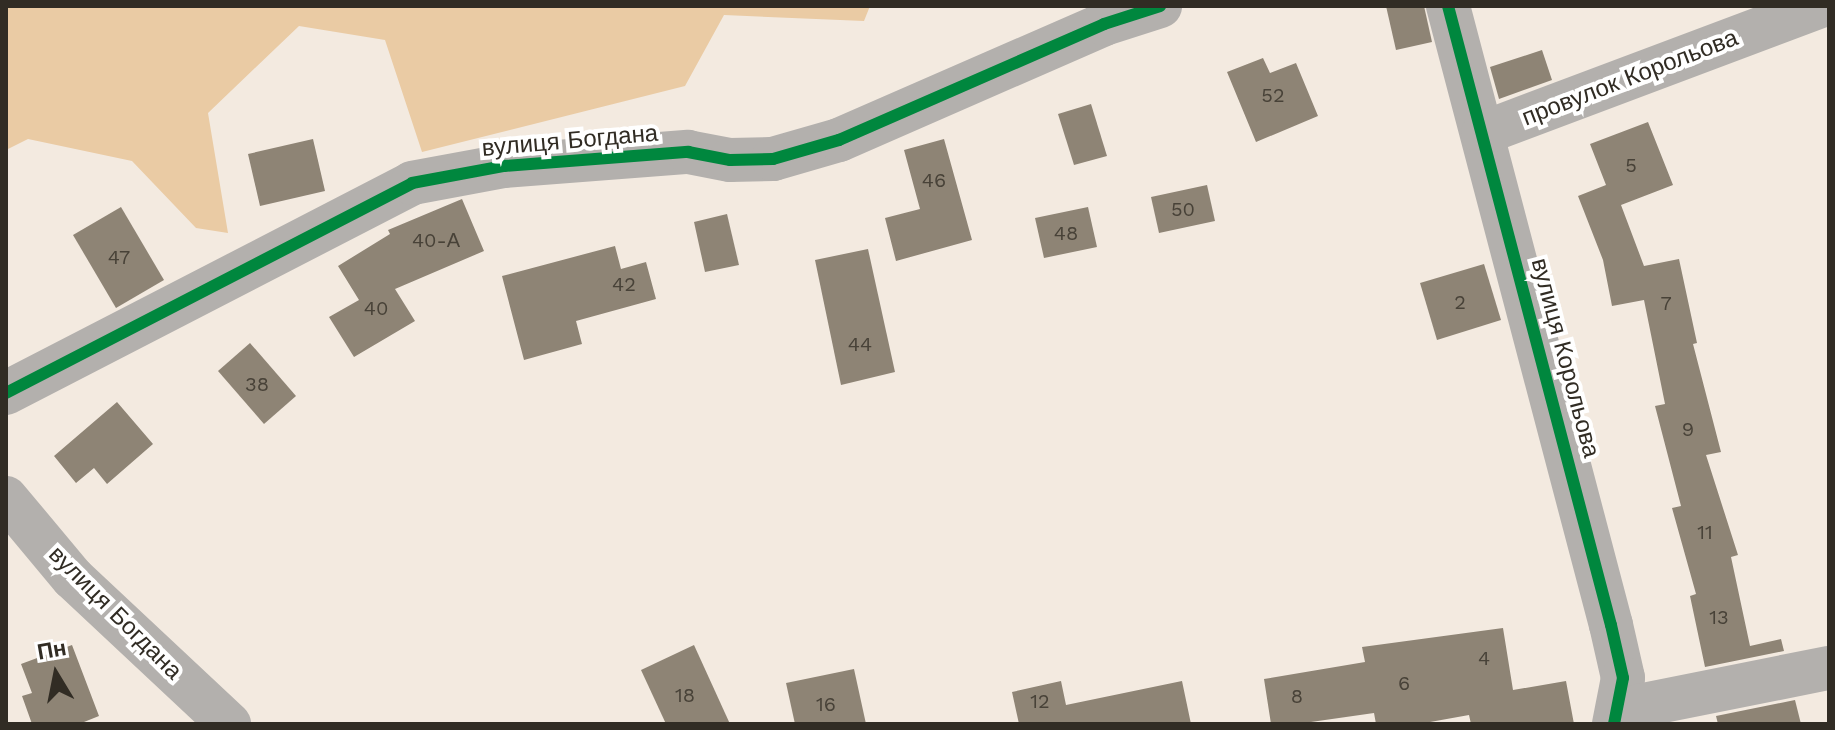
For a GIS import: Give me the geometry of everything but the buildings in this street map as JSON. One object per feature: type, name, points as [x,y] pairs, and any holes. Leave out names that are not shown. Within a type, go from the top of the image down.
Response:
[{"type":"street","name":"вулиця Богдана","points":[[6,393],[412,183],[504,166],[673,153],[730,160],[773,159],[854,134],[1105,15],[1160,6]]},
{"type":"street","name":"вулиця Корольова","points":[[1448,6],[1611,625],[1623,678],[1614,724]]},
{"type":"street","name":"провулок Корольова","points":[[1483,133],[1821,6]]},
{"type":"street","name":"вулиця Богдана","points":[[6,498],[73,578],[229,724]]},
{"type":"street","points":[[1624,724],[1638,706],[1829,668]]},
{"type":"shaded area","points":[[6,6],[870,6],[864,21],[724,15],[685,86],[422,152],[385,40],[299,26],[208,113],[228,233],[196,228],[132,161],[28,139],[6,150]]},
{"type":"cycle path","points":[[6,393],[412,183],[504,166],[688,152],[730,160],[773,159],[839,140],[1104,24],[1160,6]]},
{"type":"cycle path","points":[[1448,6],[1611,625],[1623,678],[1614,724]]}]
